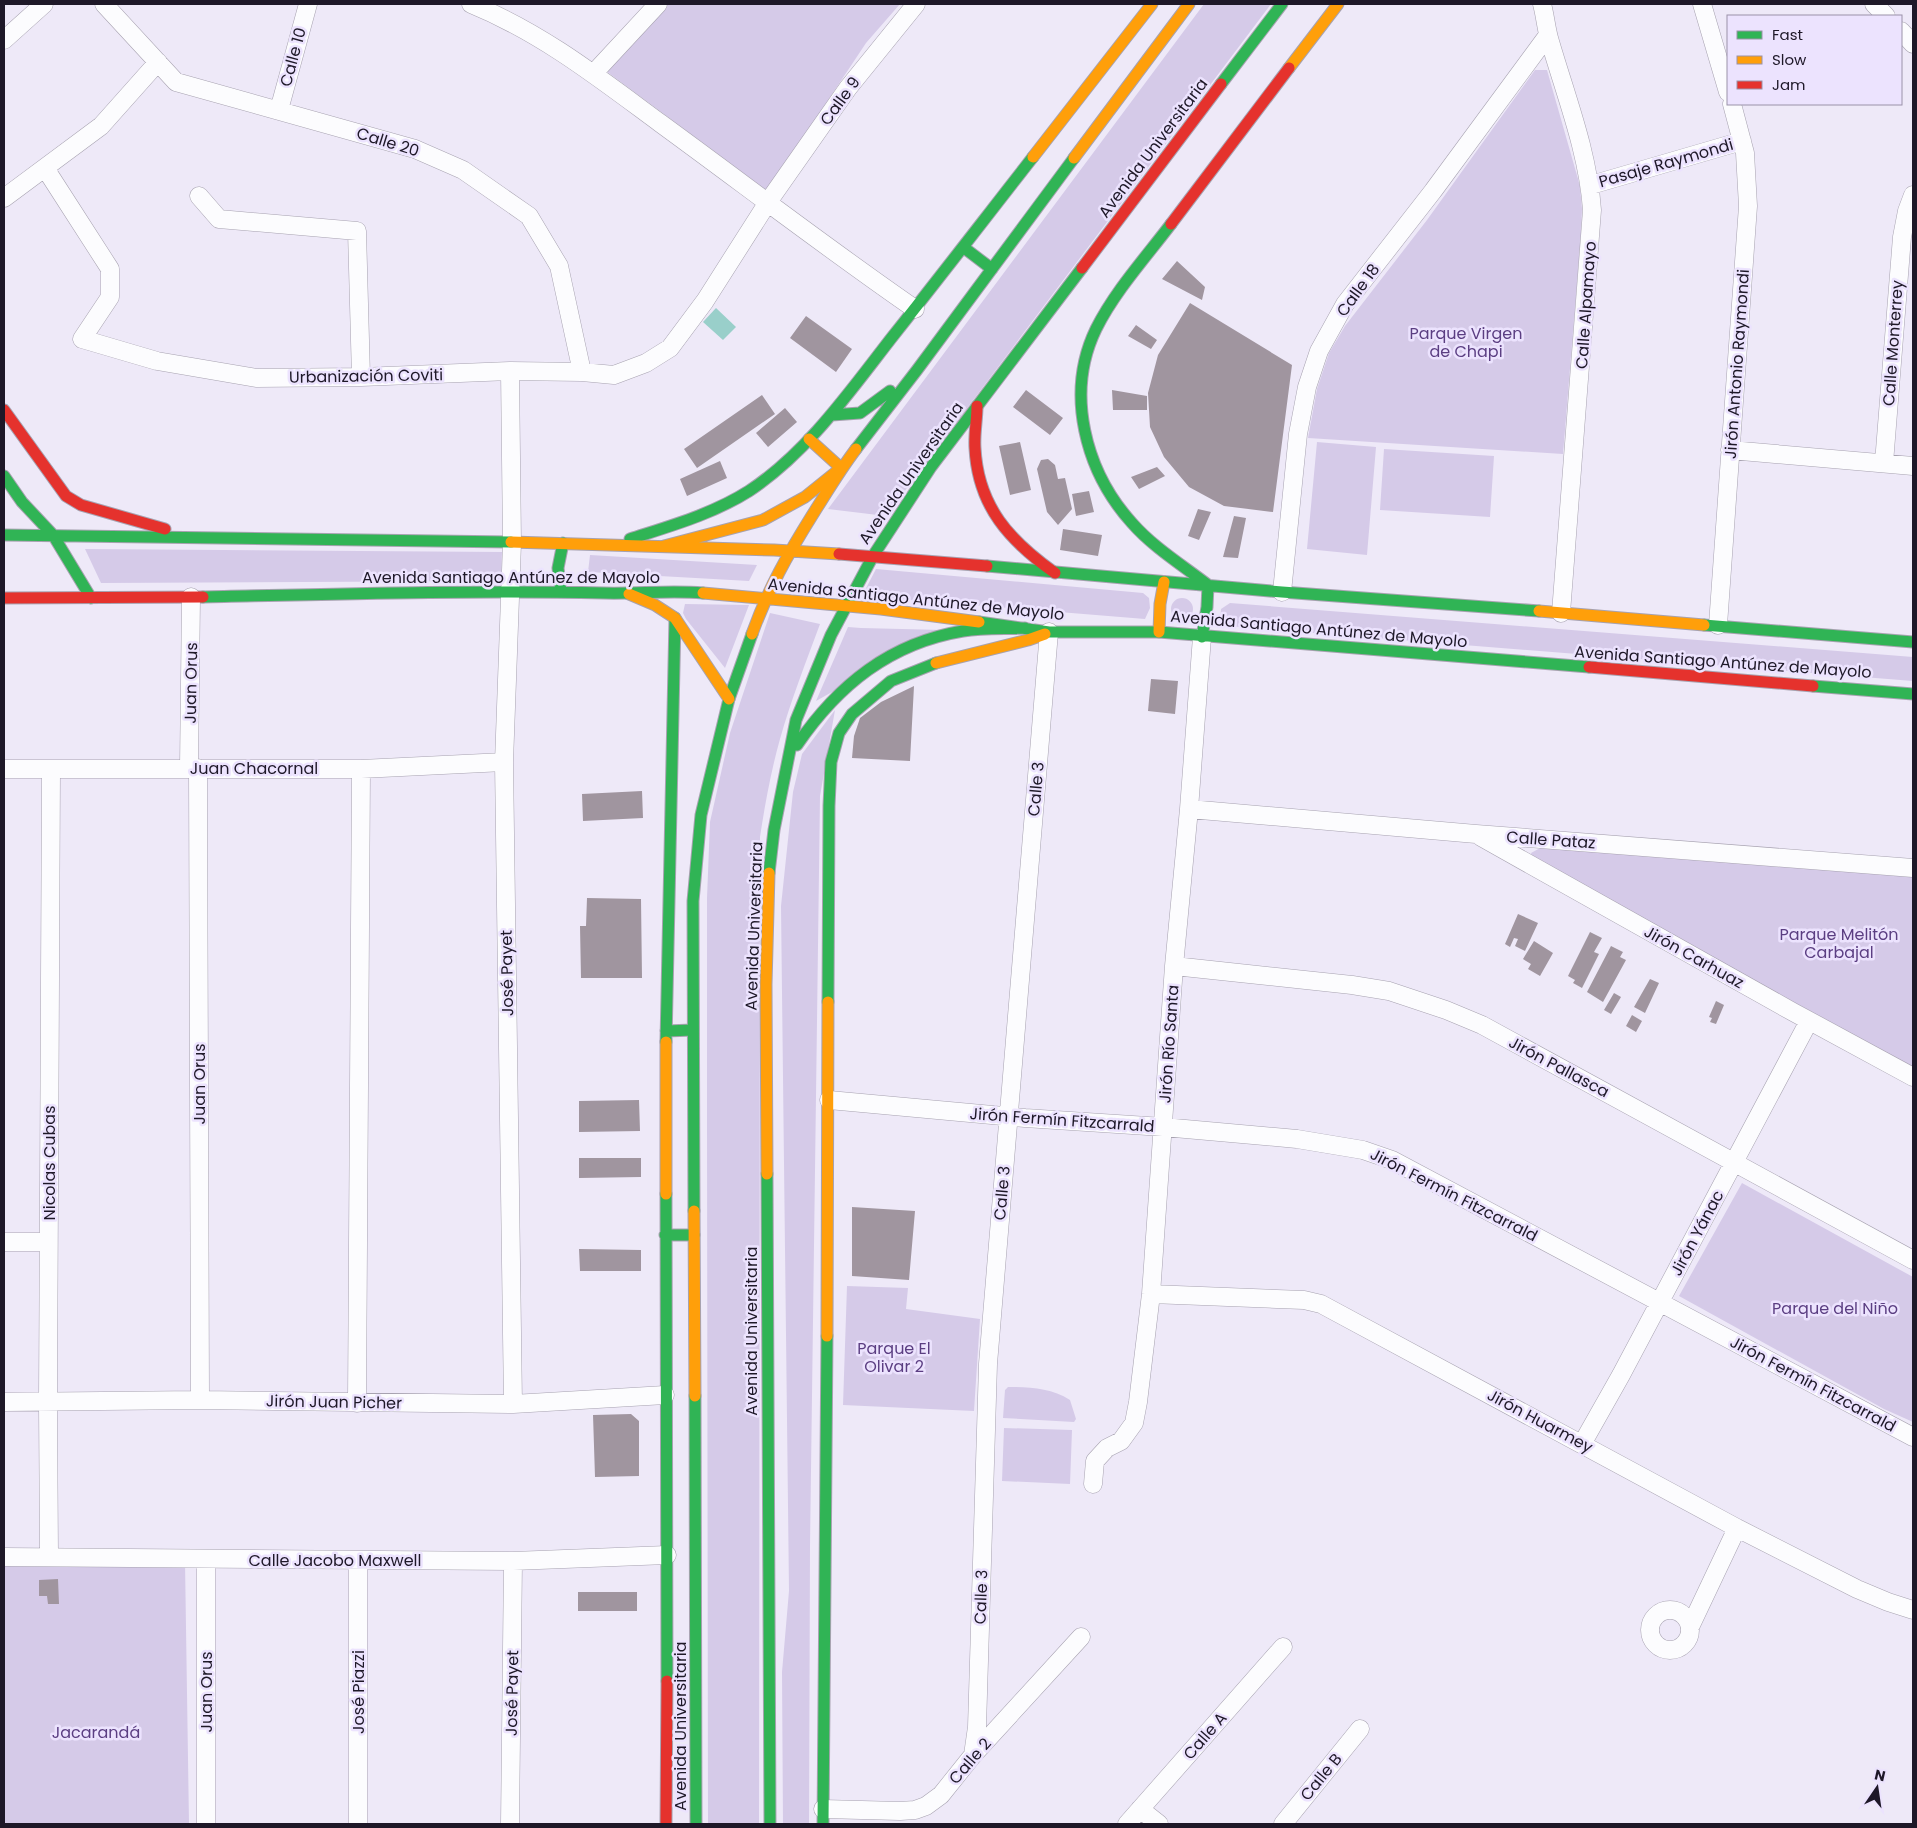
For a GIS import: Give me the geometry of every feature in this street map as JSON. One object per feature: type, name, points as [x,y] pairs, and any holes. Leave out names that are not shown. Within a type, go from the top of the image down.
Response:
[{"type":"main road","points":[[612,544],[679,523],[724,505],[762,482],[832,415],[1152,4]]},
{"type":"main road","name":"Avenida Universitaria","points":[[696,1824],[693,902],[700,823],[719,734],[764,599],[790,551],[840,468],[917,370],[1189,4]]},
{"type":"main road","name":"Avenida Universitaria","points":[[770,1824],[766,984],[769,872],[774,830],[796,720],[809,686],[846,607],[873,556],[926,475],[1282,4]]},
{"type":"main road","points":[[1202,637],[1207,607],[1208,585],[1152,541],[1132,522],[1108,492],[1092,462],[1081,412],[1080,385],[1085,359],[1092,337],[1105,312],[1126,282],[1338,4]]},
{"type":"main road","points":[[963,247],[992,269]]},
{"type":"main road","points":[[832,415],[860,413],[917,370]]},
{"type":"main road","points":[[977,406],[975,447],[980,481],[986,503],[1000,526],[1035,560],[1055,573]]},
{"type":"main road","points":[[4,410],[66,496],[82,505],[199,538]]},
{"type":"main road","points":[[664,546],[762,520],[804,497],[840,468],[809,438]]},
{"type":"main road","points":[[4,476],[22,502],[53,535],[92,598]]},
{"type":"main road","name":"Avenida Santiago Antúnez de Mayolo","points":[[4,535],[563,543],[790,551],[873,556],[1282,592],[1561,612],[1913,642]]},
{"type":"main road","points":[[561,592],[557,580],[556,567],[563,543]]},
{"type":"main road","points":[[1159,632],[1160,604],[1164,582]]},
{"type":"main road","name":"Avenida Santiago Antúnez de Mayolo","points":[[4,598],[191,597],[510,591],[629,594],[688,592],[881,609],[1049,632],[1159,632],[1913,694]]},
{"type":"main road","points":[[629,594],[655,605],[675,618],[729,700]]},
{"type":"main road","name":"Avenida Universitaria","points":[[666,1824],[666,1031],[675,618]]},
{"type":"main road","points":[[787,761],[806,730],[824,708],[850,683],[875,664],[899,650],[927,640],[963,631],[1024,628]]},
{"type":"main road","points":[[823,1817],[829,1100],[829,806],[831,762],[839,733],[852,714],[891,681],[940,661],[1028,640],[1049,632]]},
{"type":"main road","points":[[666,1031],[693,1030]]},
{"type":"main road","points":[[666,1235],[694,1235]]},
{"type":"street","points":[[4,40],[44,4]]},
{"type":"street","name":"Calle 20","points":[[104,4],[176,82],[414,149],[463,170],[529,216],[558,266],[582,372]]},
{"type":"street","name":"Calle 10","points":[[279,110],[308,4]]},
{"type":"street","points":[[471,4],[502,16],[537,36],[593,74],[768,202],[828,249],[914,310]]},
{"type":"street","points":[[593,74],[658,4]]},
{"type":"street","name":"Calle 9","points":[[768,202],[848,88],[916,4]]},
{"type":"street","name":"Calle Alpamayo","points":[[1542,4],[1548,35],[1591,184],[1592,228],[1561,612]]},
{"type":"street","points":[[1702,4],[1727,89]]},
{"type":"street","points":[[1874,4],[1885,15]]},
{"type":"street","points":[[1902,32],[1913,44]]},
{"type":"street","name":"Calle 18","points":[[1282,592],[1298,434],[1307,387],[1319,351],[1345,304],[1433,191],[1548,35]]},
{"type":"street","points":[[4,198],[102,126],[158,62]]},
{"type":"street","name":"Jirón Antonio Raymondi","points":[[1718,625],[1748,206],[1748,180],[1742,141],[1732,105]]},
{"type":"street","name":"Pasaje Raymondi","points":[[1591,184],[1742,141]]},
{"type":"street","name":"Urbanización Coviti","points":[[45,168],[110,269],[110,297],[82,339],[157,361],[256,378],[362,377],[510,371],[582,372],[614,375],[646,363],[670,348],[706,301],[768,202]]},
{"type":"street","name":"Calle Monterrey","points":[[1884,463],[1902,237],[1907,211],[1913,195]]},
{"type":"street","points":[[199,196],[219,219],[357,230],[362,377]]},
{"type":"street","name":"José Payet","points":[[510,371],[512,543],[504,762],[513,1404]]},
{"type":"street","points":[[1730,450],[1913,466]]},
{"type":"street","name":"Juan Orus","points":[[191,597],[200,1400]]},
{"type":"street","name":"Calle 3","points":[[973,1755],[977,1728],[988,1364],[1049,632]]},
{"type":"street","name":"Jirón Río Santa","points":[[1093,1484],[1095,1461],[1107,1448],[1121,1441],[1134,1423],[1151,1294],[1174,966],[1189,809],[1202,637]]},
{"type":"street","name":"Juan Chacornal","points":[[4,769],[360,769],[504,762]]},
{"type":"street","name":"Nicolas Cubas","points":[[49,1558],[48,1242],[51,769]]},
{"type":"street","points":[[357,1403],[360,769]]},
{"type":"street","name":"Calle Pataz","points":[[1189,809],[1476,834],[1913,868]]},
{"type":"street","name":"Jirón Carhuaz","points":[[1476,834],[1809,1021],[1913,1077]]},
{"type":"street","name":"Jirón Pallasca","points":[[1174,966],[1352,985],[1388,991],[1437,1006],[1482,1025],[1913,1260]]},
{"type":"street","name":"Jirón Yánac","points":[[1582,1444],[1809,1021]]},
{"type":"street","name":"Jirón Fermín Fitzcarrald","points":[[829,1100],[1297,1139],[1370,1152],[1392,1160],[1913,1437]]},
{"type":"street","points":[[4,1242],[48,1242]]},
{"type":"street","name":"Jirón Huarmey","points":[[1151,1294],[1304,1300],[1321,1304],[1737,1528],[1856,1589],[1913,1610]]},
{"type":"street","name":"Jirón Juan Picher","points":[[4,1402],[200,1400],[513,1404],[665,1395]]},
{"type":"street","points":[[1690,1625],[1737,1528]]},
{"type":"street","name":"Calle Jacobo Maxwell","points":[[4,1557],[513,1561],[667,1555]]},
{"type":"street","name":"Juan Orus","points":[[206,1559],[206,1824]]},
{"type":"street","name":"José Piazzi","points":[[358,1560],[358,1824]]},
{"type":"street","name":"José Payet","points":[[510,1824],[513,1561]]},
{"type":"street","name":"Calle 2","points":[[823,1817],[915,1810],[926,1806],[941,1795],[973,1755],[1081,1636]]},
{"type":"street","name":"Calle A","points":[[1127,1824],[1283,1647]]},
{"type":"street","name":"Calle B","points":[[1283,1824],[1360,1729]]},
{"type":"street","points":[[1140,1809],[1159,1824]]},
{"type":"green space","points":[[663,4],[900,4],[866,43],[766,190],[602,68]]},
{"type":"green space","points":[[1204,4],[1271,4],[886,516],[828,509]]},
{"type":"green space","name":"Parque Virgen de Chapi","points":[[1535,70],[1547,70],[1580,186],[1582,209],[1563,454],[1308,438],[1317,389],[1329,353],[1345,326],[1427,220]]},
{"type":"green space","points":[[1317,442],[1376,447],[1367,555],[1307,549]]},
{"type":"green space","points":[[1384,449],[1494,456],[1490,517],[1380,510]]},
{"type":"green space","points":[[85,549],[502,552],[501,581],[101,583]]},
{"type":"green space","points":[[590,555],[757,565],[749,581],[588,572]]},
{"type":"green space","points":[[876,569],[1143,593],[1149,598],[1150,608],[1145,619],[862,596]]},
{"type":"green space","points":[[1178,598],[1186,598],[1193,605],[1193,613],[1186,620],[1178,620],[1171,613],[1171,605]]},
{"type":"green space","points":[[1230,603],[1913,657],[1913,681],[1227,626],[1220,619],[1221,609]]},
{"type":"green space","points":[[685,604],[749,605],[725,668],[686,619],[683,613]]},
{"type":"green space","points":[[770,613],[820,624],[780,739],[768,788],[760,837],[759,1824],[708,1824],[707,898],[710,822],[730,733]]},
{"type":"green space","points":[[848,627],[861,628],[943,630],[816,701]]},
{"type":"green space","points":[[835,710],[820,796],[810,1546],[809,1824],[783,1824],[782,1672],[789,1591],[781,906],[793,792],[802,754]]},
{"type":"green space","name":"Parque Melitón Carbajal","points":[[1542,847],[1913,874],[1913,1067],[1534,861],[1531,853]]},
{"type":"green space","name":"Parque del Niño","points":[[1742,1183],[1913,1277],[1913,1422],[1884,1409],[1679,1296]]},
{"type":"green space","name":"Parque El Olivar 2","points":[[847,1286],[908,1288],[906,1309],[980,1319],[974,1411],[843,1405]]},
{"type":"green space","points":[[1008,1387],[1040,1389],[1063,1396],[1070,1400],[1076,1419],[1074,1422],[1003,1418],[1005,1390]]},
{"type":"green space","points":[[1004,1428],[1072,1430],[1070,1484],[1002,1481]]},
{"type":"green space","name":"Jacarandá","points":[[185,1562],[189,1824],[4,1824],[4,1563]]},
{"type":"shaded area","points":[[716,308],[736,327],[723,340],[703,322]]},
{"type":"building","points":[[1177,261],[1205,287],[1202,300],[1162,279]]},
{"type":"building","points":[[1190,303],[1292,365],[1273,512],[1224,506],[1189,487],[1164,457],[1150,427],[1148,393],[1158,355]]},
{"type":"building","points":[[806,316],[852,349],[836,372],[790,338]]},
{"type":"building","points":[[1136,325],[1157,340],[1151,349],[1128,336]]},
{"type":"building","points":[[1026,390],[1063,418],[1050,435],[1013,407]]},
{"type":"building","points":[[1112,390],[1147,396],[1147,410],[1113,410]]},
{"type":"building","points":[[762,395],[775,414],[697,468],[684,449]]},
{"type":"building","points":[[785,408],[797,422],[768,447],[756,433]]},
{"type":"building","points":[[1020,442],[1031,490],[1010,495],[999,446]]},
{"type":"building","points":[[1048,459],[1055,465],[1058,479],[1065,478],[1072,509],[1058,525],[1047,512],[1037,469],[1041,460]]},
{"type":"building","points":[[720,461],[727,478],[687,496],[680,479]]},
{"type":"building","points":[[1157,467],[1165,476],[1139,489],[1131,477]]},
{"type":"building","points":[[1089,491],[1094,512],[1076,516],[1072,494]]},
{"type":"building","points":[[1198,509],[1211,512],[1199,540],[1188,536]]},
{"type":"building","points":[[1234,516],[1246,518],[1238,558],[1223,557]]},
{"type":"building","points":[[1063,529],[1102,535],[1098,556],[1060,550]]},
{"type":"building","points":[[1151,679],[1178,681],[1175,714],[1148,711]]},
{"type":"building","points":[[914,686],[910,761],[852,758],[854,736],[860,718],[881,702]]},
{"type":"building","points":[[642,791],[643,818],[583,821],[582,794]]},
{"type":"building","points":[[587,898],[641,899],[642,978],[581,978],[580,926],[586,926]]},
{"type":"building","points":[[1518,914],[1538,923],[1525,951],[1515,946],[1518,939],[1514,938],[1510,947],[1505,944]]},
{"type":"building","points":[[1590,932],[1602,938],[1594,952],[1599,954],[1582,988],[1573,983],[1575,980],[1568,976]]},
{"type":"building","points":[[1534,941],[1553,953],[1540,976],[1528,969],[1531,964],[1523,959]]},
{"type":"building","points":[[1611,946],[1623,952],[1620,957],[1626,960],[1603,1002],[1587,992]]},
{"type":"building","points":[[1650,979],[1659,983],[1645,1013],[1634,1007]]},
{"type":"building","points":[[1614,993],[1621,997],[1611,1014],[1604,1010]]},
{"type":"building","points":[[1716,1001],[1724,1005],[1716,1024],[1710,1022],[1712,1018],[1709,1017]]},
{"type":"building","points":[[1632,1015],[1642,1021],[1636,1032],[1626,1026]]},
{"type":"building","points":[[639,1100],[640,1131],[579,1132],[579,1101]]},
{"type":"building","points":[[579,1158],[641,1158],[641,1177],[579,1178]]},
{"type":"building","points":[[852,1207],[915,1211],[909,1280],[852,1276]]},
{"type":"building","points":[[579,1249],[641,1250],[641,1271],[580,1271]]},
{"type":"building","points":[[631,1414],[639,1421],[639,1476],[595,1477],[593,1415]]},
{"type":"building","points":[[58,1579],[59,1604],[48,1604],[47,1596],[39,1596],[39,1580]]},
{"type":"building","points":[[578,1592],[637,1592],[637,1611],[578,1611]]},
{"type":"traffic: fast","points":[[1221,84],[1282,4]]},
{"type":"traffic: fast","points":[[630,539],[691,519],[735,499],[749,491],[790,458],[827,420],[844,399],[1033,157]]},
{"type":"traffic: fast","points":[[856,449],[1074,158]]},
{"type":"traffic: fast","points":[[1171,224],[1121,288],[1096,329],[1087,354],[1082,379],[1081,405],[1085,431],[1092,456],[1102,480],[1116,502],[1140,532],[1168,556],[1208,585]]},
{"type":"traffic: fast","points":[[963,247],[992,269]]},
{"type":"traffic: fast","points":[[769,873],[774,830],[796,720],[831,635],[873,556],[931,467],[1082,268]]},
{"type":"traffic: fast","points":[[832,415],[860,413],[890,391]]},
{"type":"traffic: fast","points":[[4,476],[22,502],[53,535],[91,598]]},
{"type":"traffic: fast","points":[[4,535],[511,542]]},
{"type":"traffic: fast","points":[[561,592],[558,568],[563,543]]},
{"type":"traffic: fast","points":[[987,566],[1282,592],[1539,611]]},
{"type":"traffic: fast","points":[[1202,637],[1207,607],[1208,585]]},
{"type":"traffic: fast","points":[[203,597],[454,592],[703,593]]},
{"type":"traffic: fast","points":[[666,1042],[675,618]]},
{"type":"traffic: fast","points":[[979,622],[1049,632],[1159,632],[1589,667]]},
{"type":"traffic: fast","points":[[1704,625],[1913,642]]},
{"type":"traffic: fast","points":[[797,745],[813,723],[848,686],[868,670],[912,645],[963,631],[1025,628]]},
{"type":"traffic: fast","points":[[694,1211],[693,901],[701,815],[729,699],[752,634]]},
{"type":"traffic: fast","points":[[828,1002],[829,806],[831,762],[839,733],[852,714],[891,681],[936,663]]},
{"type":"traffic: fast","points":[[1813,686],[1913,694]]},
{"type":"traffic: fast","points":[[666,1031],[693,1030]]},
{"type":"traffic: fast","points":[[767,1174],[770,1824]]},
{"type":"traffic: fast","points":[[666,1194],[667,1681]]},
{"type":"traffic: fast","points":[[665,1235],[694,1235]]},
{"type":"traffic: fast","points":[[823,1824],[827,1336]]},
{"type":"traffic: fast","points":[[695,1396],[696,1824]]},
{"type":"traffic: slow","points":[[1033,157],[1152,4]]},
{"type":"traffic: slow","points":[[1074,158],[1189,4]]},
{"type":"traffic: slow","points":[[1289,68],[1338,4]]},
{"type":"traffic: slow","points":[[664,546],[763,520],[805,497],[841,468],[809,439]]},
{"type":"traffic: slow","points":[[752,634],[765,602],[787,558],[844,465],[856,449]]},
{"type":"traffic: slow","points":[[511,542],[774,550],[839,554]]},
{"type":"traffic: slow","points":[[1159,632],[1160,604],[1164,582]]},
{"type":"traffic: slow","points":[[703,593],[881,609],[979,622]]},
{"type":"traffic: slow","points":[[629,594],[655,605],[675,618],[729,699]]},
{"type":"traffic: slow","points":[[1539,611],[1704,625]]},
{"type":"traffic: slow","points":[[936,663],[1045,634]]},
{"type":"traffic: slow","points":[[767,1174],[766,984],[769,873]]},
{"type":"traffic: slow","points":[[827,1336],[828,1002]]},
{"type":"traffic: slow","points":[[666,1042],[666,1194]]},
{"type":"traffic: slow","points":[[694,1211],[695,1396]]},
{"type":"traffic: jam","points":[[1171,224],[1289,68]]},
{"type":"traffic: jam","points":[[1082,268],[1221,84]]},
{"type":"traffic: jam","points":[[977,406],[975,443],[977,469],[982,488],[999,521],[1011,535],[1055,573]]},
{"type":"traffic: jam","points":[[4,410],[66,496],[81,505],[165,529]]},
{"type":"traffic: jam","points":[[839,554],[987,566]]},
{"type":"traffic: jam","points":[[4,598],[203,597]]},
{"type":"traffic: jam","points":[[1589,667],[1813,686]]},
{"type":"traffic: jam","points":[[666,1824],[667,1681]]}]
